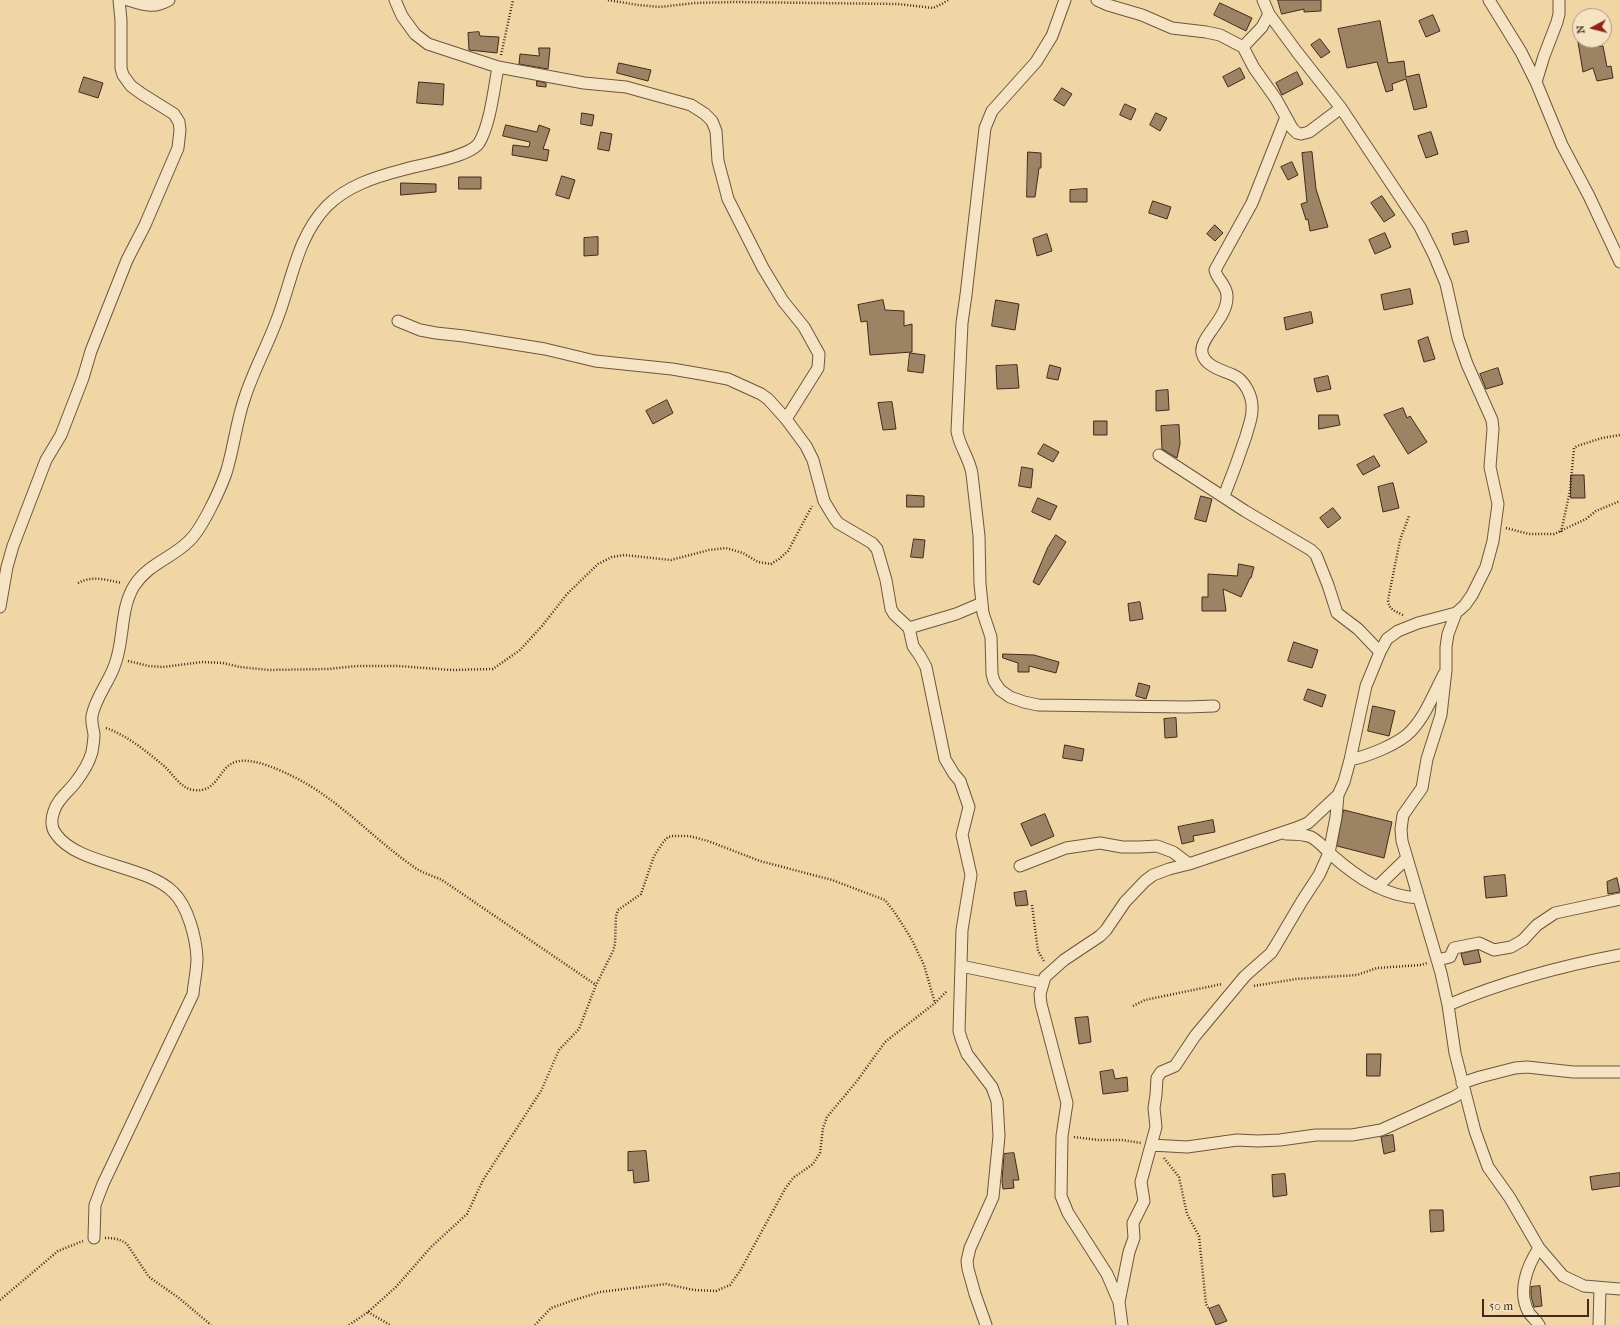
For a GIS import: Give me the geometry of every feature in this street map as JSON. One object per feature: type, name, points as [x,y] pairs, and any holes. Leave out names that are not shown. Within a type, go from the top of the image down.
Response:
[{"type":"street","points":[[0,607],[7,567],[13,546],[46,460],[61,435],[83,378],[91,351],[127,260],[145,225],[178,148],[180,130],[174,114],[131,86],[123,75],[121,68],[121,20],[119,0]]},
{"type":"street","points":[[128,0],[150,6],[169,0]]},
{"type":"street","points":[[395,0],[402,16],[415,34],[421,39],[442,49],[498,67],[584,83],[626,87],[691,105],[705,114],[712,121],[716,131],[718,162],[728,199],[763,268],[783,301],[804,327],[819,354],[818,368],[786,419]]},
{"type":"street","points":[[1065,0],[1052,36],[1036,62],[992,111],[985,128],[962,323],[957,431],[959,441],[971,467],[979,536],[983,613],[991,637],[992,674],[994,681],[1000,690],[1010,697],[1024,702],[1055,706],[1214,706]]},
{"type":"street","points":[[1097,0],[1108,5],[1142,15],[1172,28],[1220,35],[1243,47],[1254,68],[1276,99],[1297,133],[1305,134],[1341,108]]},
{"type":"street","points":[[1119,1302],[1129,1252],[1134,1238],[1133,1223],[1144,1201],[1141,1182],[1156,1127],[1154,1104],[1156,1095],[1156,1078],[1158,1075],[1174,1066],[1195,1036],[1237,985],[1270,953],[1319,875],[1329,853],[1336,818],[1338,796],[1344,782],[1350,760],[1366,686],[1387,639],[1398,631],[1418,623],[1456,613],[1465,605],[1472,595],[1486,567],[1496,526],[1498,504],[1490,460],[1493,429],[1492,420],[1475,384],[1462,351],[1446,284],[1434,255],[1420,227],[1341,108],[1269,14],[1263,0]]},
{"type":"street","points":[[1489,0],[1521,52],[1548,107],[1558,135],[1620,262]]},
{"type":"street","points":[[1536,82],[1558,18],[1559,0]]},
{"type":"street","points":[[1243,47],[1262,27],[1269,14]]},
{"type":"street","points":[[94,1238],[95,1205],[103,1184],[193,994],[197,960],[194,938],[186,910],[173,892],[152,878],[78,851],[64,842],[54,832],[52,822],[54,808],[76,783],[92,752],[94,734],[92,717],[96,703],[116,664],[127,599],[136,583],[147,570],[159,561],[176,552],[190,541],[198,530],[226,473],[245,396],[278,319],[290,284],[296,259],[309,228],[328,205],[349,189],[370,180],[404,169],[441,161],[476,147],[484,133],[498,67]]},
{"type":"street","points":[[1224,496],[1241,451],[1252,416],[1252,408],[1251,397],[1242,382],[1236,376],[1211,365],[1205,360],[1202,351],[1208,334],[1218,322],[1227,307],[1226,289],[1216,275],[1215,270],[1252,203],[1286,117]]},
{"type":"street","points":[[398,321],[420,330],[546,349],[595,361],[672,369],[728,379],[761,394],[768,398],[806,446],[814,460],[824,502],[838,523],[872,543],[877,549],[886,580],[890,609],[910,628],[913,646],[926,667],[945,759],[960,781],[969,807],[962,835],[970,875],[962,930],[959,1031],[967,1054],[992,1087],[997,1101],[999,1136],[993,1197],[970,1248],[967,1261],[973,1288],[986,1325]]},
{"type":"street","points":[[1159,455],[1184,473],[1311,550],[1316,555],[1337,613],[1358,630],[1380,652]]},
{"type":"street","points":[[910,628],[956,614],[982,603]]},
{"type":"street","points":[[1456,613],[1448,634],[1446,647],[1446,670],[1441,715],[1427,759],[1422,788],[1403,815],[1401,829],[1407,858],[1437,960],[1448,1005],[1455,1053],[1463,1087],[1475,1131],[1488,1167],[1510,1198],[1539,1248],[1563,1276],[1584,1286],[1620,1289]]},
{"type":"street","points":[[1350,760],[1366,756],[1393,743],[1411,731],[1426,709],[1446,670]]},
{"type":"street","points":[[1122,1325],[1119,1302],[1107,1274],[1064,1204],[1060,1190],[1062,1136],[1067,1103],[1041,1004],[1040,998],[1045,977],[1100,936],[1106,930],[1125,902],[1145,881],[1154,875],[1282,834],[1308,823],[1338,796]]},
{"type":"street","points":[[1282,834],[1310,837],[1322,845],[1329,853],[1365,882],[1394,894],[1418,898]]},
{"type":"street","points":[[1020,866],[1066,848],[1100,843],[1109,843],[1122,847],[1140,848],[1157,846],[1173,852],[1189,864]]},
{"type":"street","points":[[1377,887],[1407,858]]},
{"type":"street","points":[[1437,960],[1450,957],[1454,948],[1479,943],[1494,950],[1511,947],[1523,940],[1537,925],[1554,913],[1620,899]]},
{"type":"street","points":[[1448,1005],[1513,981],[1593,960],[1620,955]]},
{"type":"street","points":[[961,966],[1043,984]]},
{"type":"street","points":[[1151,1145],[1187,1147],[1237,1140],[1258,1141],[1280,1140],[1316,1135],[1352,1135],[1380,1130],[1454,1097],[1463,1087],[1480,1077],[1515,1068],[1527,1067],[1573,1072],[1620,1072]]},
{"type":"street","points":[[1539,1248],[1529,1265],[1526,1275],[1524,1297],[1530,1314],[1539,1325]]},
{"type":"street","points":[[1598,1325],[1600,1288]]},
{"type":"path","points":[[498,67],[513,0]]},
{"type":"path","points":[[608,0],[638,6],[660,7],[695,3],[734,2],[898,4],[933,8],[948,0]]},
{"type":"path","points":[[1562,532],[1570,491],[1574,448],[1602,438],[1620,435]]},
{"type":"path","points":[[117,657],[148,666],[163,667],[223,663],[240,667],[269,670],[328,669],[357,666],[398,666],[452,670],[493,668],[520,650],[542,626],[567,594],[598,564],[612,557],[624,555],[671,560],[709,550],[726,548],[743,553],[758,562],[772,564],[788,551],[821,489]]},
{"type":"path","points":[[1496,526],[1510,528],[1529,534],[1554,534],[1562,532],[1586,519],[1596,511],[1620,501]]},
{"type":"path","points":[[1409,516],[1400,540],[1388,606],[1418,623]]},
{"type":"path","points":[[78,583],[92,578],[124,584],[136,583]]},
{"type":"path","points":[[92,724],[117,732],[135,743],[166,768],[182,785],[194,790],[208,789],[226,768],[234,762],[247,760],[265,765],[290,775],[317,791],[355,819],[415,868],[442,880],[596,985]]},
{"type":"path","points":[[349,1325],[368,1312],[396,1287],[431,1247],[453,1229],[467,1214],[483,1180],[542,1091],[559,1050],[580,1029],[596,985],[615,944],[616,916],[618,910],[641,894],[654,856],[664,841],[673,836],[689,836],[708,841],[760,861],[832,880],[884,900],[896,913],[911,938],[924,965],[935,1003]]},
{"type":"path","points":[[1032,905],[1038,951],[1041,958],[1052,971]]},
{"type":"path","points":[[1133,1006],[1149,999],[1237,985],[1357,975],[1377,968],[1421,965],[1437,960]]},
{"type":"path","points":[[535,1325],[551,1308],[600,1292],[666,1284],[694,1290],[716,1291],[730,1285],[744,1264],[785,1189],[793,1178],[814,1164],[820,1153],[823,1128],[827,1117],[857,1081],[885,1042],[935,1003],[961,978]]},
{"type":"path","points":[[1062,1136],[1098,1140],[1122,1140],[1151,1145],[1166,1160],[1179,1177],[1187,1214],[1199,1236],[1206,1304],[1209,1309]]},
{"type":"path","points":[[0,1300],[58,1251],[94,1238],[114,1238],[122,1240],[130,1248],[149,1277],[179,1298],[211,1325]]},
{"type":"path","points":[[368,1312],[390,1325]]},
{"type":"building","points":[[1278,0],[1321,0],[1321,11],[1304,12],[1304,9],[1282,14]]},
{"type":"building","points":[[1220,3],[1252,18],[1246,31],[1214,15]]},
{"type":"building","points":[[1433,15],[1440,31],[1426,37],[1419,21]]},
{"type":"building","points":[[1380,21],[1388,63],[1404,61],[1406,77],[1419,74],[1427,107],[1414,110],[1406,79],[1392,84],[1393,90],[1386,92],[1377,62],[1347,68],[1338,29]]},
{"type":"building","points":[[479,32],[480,36],[499,37],[497,53],[469,50],[468,33]]},
{"type":"building","points":[[1320,39],[1330,52],[1321,58],[1311,45]]},
{"type":"building","points":[[539,48],[550,48],[548,69],[519,64],[520,54],[539,56]]},
{"type":"building","points":[[1579,48],[1603,48],[1607,67],[1611,66],[1613,78],[1597,81],[1593,68],[1583,72]]},
{"type":"building","points":[[619,63],[651,70],[648,81],[617,73]]},
{"type":"building","points":[[1240,68],[1245,78],[1228,87],[1223,77]]},
{"type":"building","points":[[1297,72],[1303,84],[1282,95],[1276,83]]},
{"type":"building","points":[[84,77],[103,83],[98,98],[79,92]]},
{"type":"building","points":[[537,81],[546,83],[546,87],[537,86]]},
{"type":"building","points":[[419,82],[444,84],[443,105],[417,103]]},
{"type":"building","points":[[1062,88],[1072,94],[1064,106],[1054,100]]},
{"type":"building","points":[[1125,104],[1136,109],[1131,120],[1120,115]]},
{"type":"building","points":[[582,113],[594,115],[592,126],[581,124]]},
{"type":"building","points":[[1156,113],[1167,118],[1160,131],[1150,125]]},
{"type":"building","points":[[506,125],[537,132],[539,125],[550,129],[543,149],[549,150],[547,161],[512,155],[513,145],[529,147],[530,142],[503,136]]},
{"type":"building","points":[[601,132],[612,134],[609,151],[598,149]]},
{"type":"building","points":[[1431,132],[1438,154],[1426,158],[1418,136]]},
{"type":"building","points":[[1028,152],[1041,153],[1041,168],[1039,168],[1035,197],[1027,197]]},
{"type":"building","points":[[1312,152],[1316,189],[1328,227],[1310,231],[1308,219],[1306,220],[1301,204],[1307,202],[1302,153]]},
{"type":"building","points":[[1292,162],[1298,175],[1288,180],[1281,167]]},
{"type":"building","points":[[562,176],[575,180],[569,199],[556,195]]},
{"type":"building","points":[[459,177],[481,177],[481,189],[459,189]]},
{"type":"building","points":[[401,183],[436,184],[436,192],[401,195]]},
{"type":"building","points":[[1087,189],[1087,202],[1070,202],[1070,190]]},
{"type":"building","points":[[1382,196],[1395,215],[1384,222],[1371,203]]},
{"type":"building","points":[[1153,201],[1171,207],[1167,219],[1149,213]]},
{"type":"building","points":[[1215,225],[1223,233],[1215,241],[1207,234]]},
{"type":"building","points":[[1467,231],[1469,242],[1454,245],[1452,234]]},
{"type":"building","points":[[1385,233],[1391,247],[1375,254],[1369,240]]},
{"type":"building","points":[[1047,234],[1052,251],[1037,256],[1033,239]]},
{"type":"building","points":[[598,237],[598,255],[584,256],[584,238]]},
{"type":"building","points":[[1410,289],[1413,304],[1384,310],[1381,295]]},
{"type":"building","points":[[883,300],[885,310],[904,311],[904,326],[912,324],[912,352],[870,355],[867,321],[861,322],[858,305]]},
{"type":"building","points":[[996,300],[1019,304],[1015,330],[992,326]]},
{"type":"building","points":[[1311,312],[1313,323],[1286,330],[1284,318]]},
{"type":"building","points":[[1428,337],[1435,359],[1424,362],[1418,341]]},
{"type":"building","points":[[910,353],[925,355],[923,373],[908,371]]},
{"type":"building","points":[[1017,365],[1019,388],[997,389],[996,366]]},
{"type":"building","points":[[1050,365],[1061,368],[1058,380],[1047,378]]},
{"type":"building","points":[[1498,368],[1503,384],[1486,389],[1480,374]]},
{"type":"building","points":[[1328,376],[1331,389],[1317,392],[1314,379]]},
{"type":"building","points":[[1168,390],[1169,410],[1156,411],[1156,391]]},
{"type":"building","points":[[667,400],[673,413],[653,424],[646,411]]},
{"type":"building","points":[[892,402],[896,429],[883,430],[878,403]]},
{"type":"building","points":[[1403,408],[1407,418],[1410,416],[1427,442],[1408,454],[1384,415]]},
{"type":"building","points":[[1319,415],[1338,415],[1340,425],[1319,429]]},
{"type":"building","points":[[1094,421],[1107,421],[1107,435],[1094,435]]},
{"type":"building","points":[[1179,425],[1180,444],[1177,458],[1162,449],[1161,426]]},
{"type":"building","points":[[1044,444],[1059,452],[1053,462],[1038,454]]},
{"type":"building","points":[[1374,456],[1380,466],[1363,475],[1357,465]]},
{"type":"building","points":[[1022,467],[1033,469],[1031,488],[1019,486]]},
{"type":"building","points":[[1571,475],[1584,475],[1585,498],[1571,498]]},
{"type":"building","points":[[1393,483],[1399,508],[1383,512],[1378,487]]},
{"type":"building","points":[[907,495],[924,496],[924,507],[907,507]]},
{"type":"building","points":[[1201,496],[1212,499],[1206,522],[1195,519]]},
{"type":"building","points":[[1038,498],[1057,506],[1050,520],[1032,512]]},
{"type":"building","points":[[1333,508],[1341,518],[1328,528],[1320,518]]},
{"type":"building","points":[[1056,535],[1066,542],[1039,585],[1033,582],[1048,547]]},
{"type":"building","points":[[914,539],[925,540],[923,558],[911,557]]},
{"type":"building","points":[[1239,564],[1254,567],[1251,578],[1241,597],[1223,589],[1226,611],[1202,611],[1202,597],[1208,597],[1208,574],[1237,576]]},
{"type":"building","points":[[1140,602],[1143,619],[1130,621],[1128,604]]},
{"type":"building","points":[[1294,642],[1318,650],[1312,668],[1288,661]]},
{"type":"building","points":[[1003,654],[1034,655],[1059,662],[1056,673],[1029,666],[1029,672],[1018,672],[1018,663],[1003,658]]},
{"type":"building","points":[[1139,683],[1150,686],[1146,699],[1136,696]]},
{"type":"building","points":[[1308,689],[1326,695],[1322,707],[1304,700]]},
{"type":"building","points":[[1373,706],[1395,711],[1389,736],[1368,731]]},
{"type":"building","points":[[1176,718],[1177,737],[1165,738],[1164,719]]},
{"type":"building","points":[[1065,745],[1084,749],[1082,761],[1063,758]]},
{"type":"building","points":[[1344,810],[1392,822],[1384,858],[1337,846]]},
{"type":"building","points":[[1045,814],[1054,836],[1031,846],[1021,824]]},
{"type":"building","points":[[1213,820],[1215,832],[1193,836],[1194,841],[1182,844],[1178,827]]},
{"type":"building","points":[[1505,875],[1507,896],[1486,898],[1484,877]]},
{"type":"building","points":[[1617,878],[1620,892],[1608,894],[1607,882]]},
{"type":"building","points":[[1026,891],[1028,905],[1016,906],[1014,893]]},
{"type":"building","points":[[1478,950],[1481,962],[1464,965],[1461,954]]},
{"type":"building","points":[[1088,1017],[1091,1042],[1079,1044],[1075,1018]]},
{"type":"building","points":[[1367,1054],[1381,1054],[1380,1076],[1367,1076]]},
{"type":"building","points":[[1113,1070],[1115,1079],[1127,1077],[1128,1091],[1103,1094],[1100,1072]]},
{"type":"building","points":[[1393,1135],[1395,1151],[1384,1154],[1381,1137]]},
{"type":"building","points":[[646,1151],[649,1181],[634,1183],[633,1170],[628,1171],[628,1152]]},
{"type":"building","points":[[1014,1153],[1019,1180],[1013,1180],[1014,1188],[1003,1189],[1002,1181],[1004,1154]]},
{"type":"building","points":[[1620,1173],[1620,1186],[1592,1190],[1590,1177]]},
{"type":"building","points":[[1285,1174],[1287,1195],[1273,1197],[1272,1175]]},
{"type":"building","points":[[1430,1210],[1443,1210],[1444,1231],[1431,1232]]},
{"type":"building","points":[[1540,1286],[1542,1306],[1534,1307],[1531,1296],[1531,1287]]},
{"type":"building","points":[[1219,1305],[1227,1321],[1216,1325],[1209,1309]]}]
